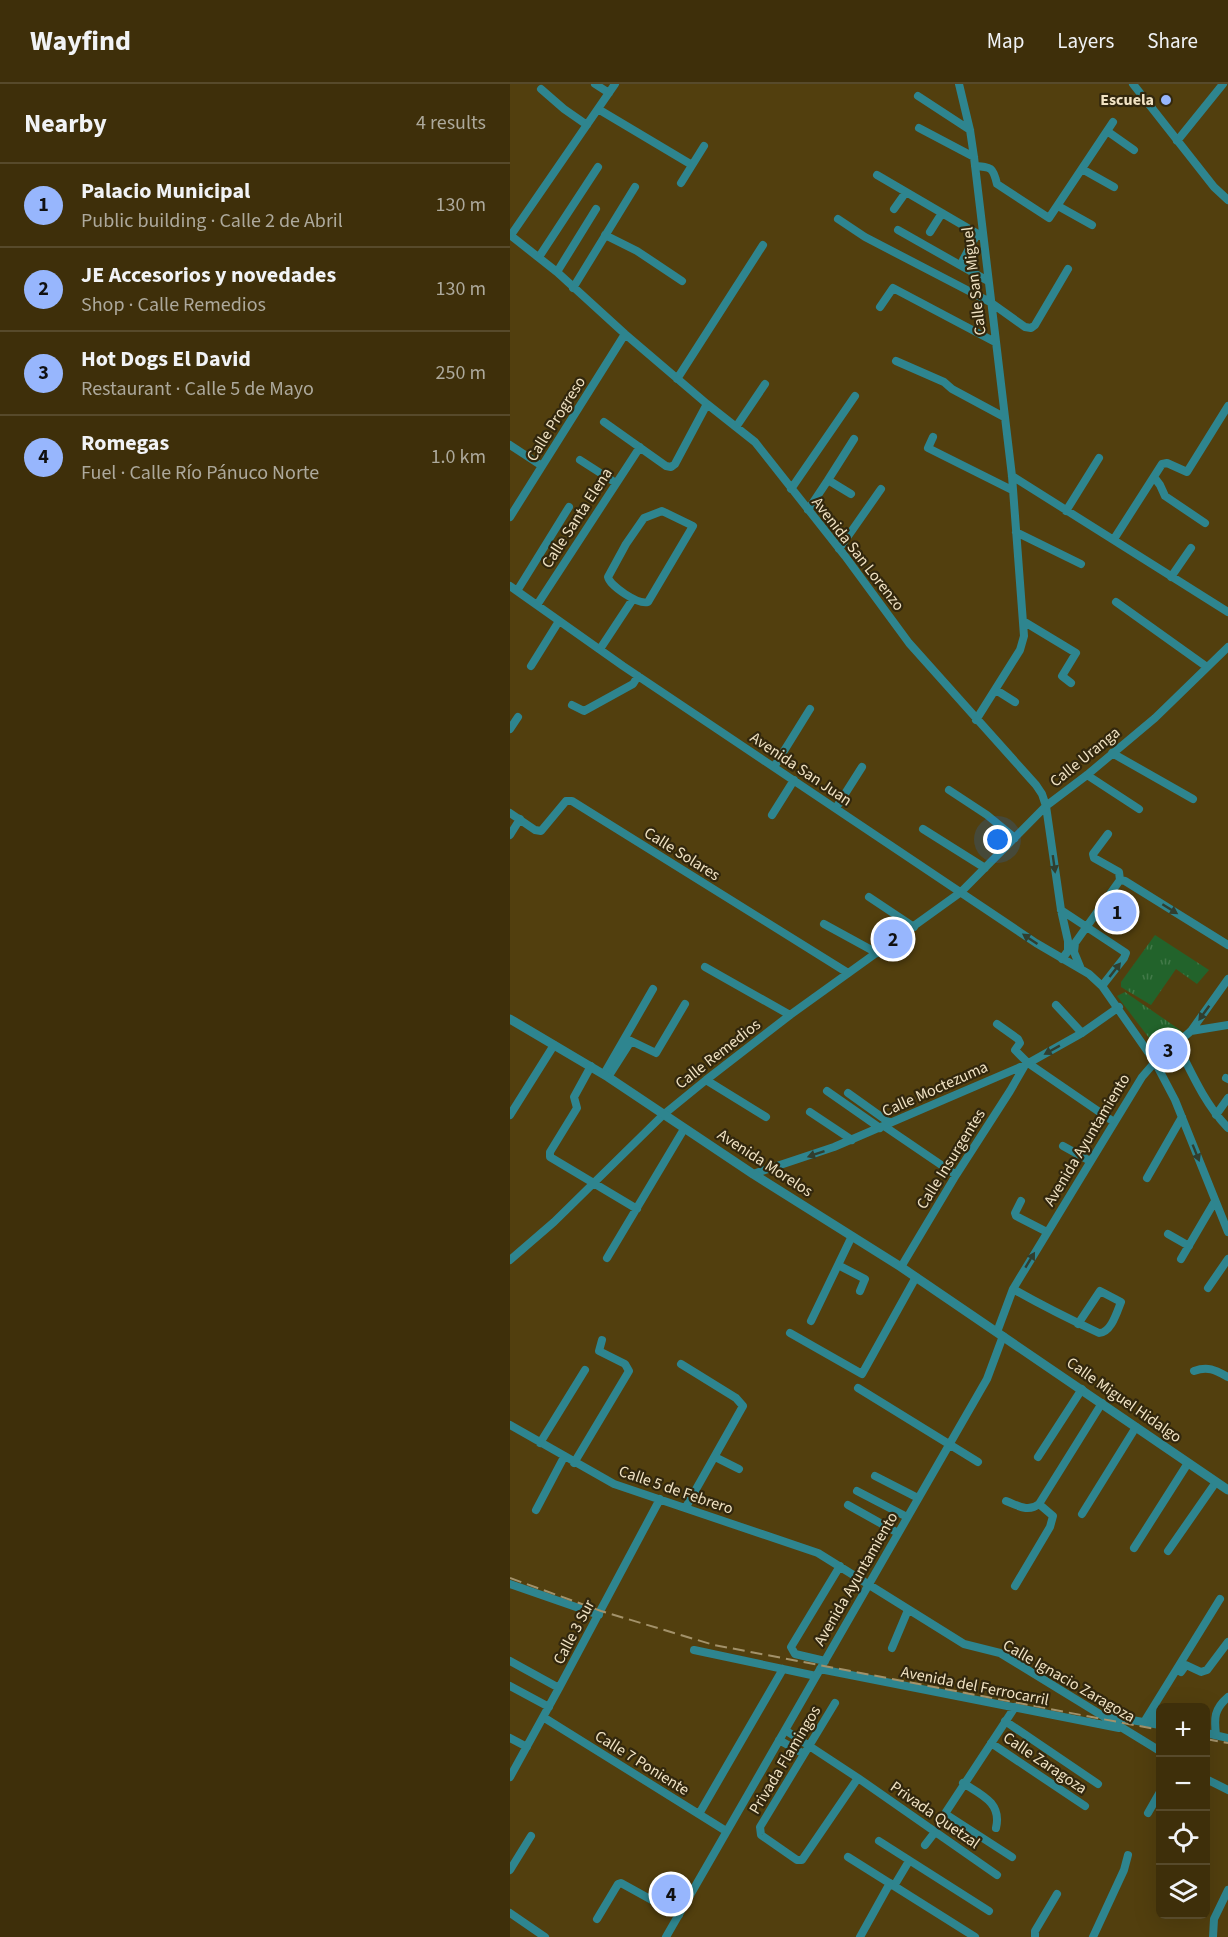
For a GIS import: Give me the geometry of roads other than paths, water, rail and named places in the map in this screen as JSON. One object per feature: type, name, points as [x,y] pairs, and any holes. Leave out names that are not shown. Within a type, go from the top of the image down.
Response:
[{"type":"street","points":[[595,84],[609,93]]},
{"type":"street","points":[[511,235],[615,84]]},
{"type":"street","name":"Calle San Miguel","points":[[959,84],[974,157],[980,236],[988,281],[1012,476],[1024,636],[1020,650],[976,720]]},
{"type":"street","points":[[1133,84],[1214,187],[1228,200]]},
{"type":"street","points":[[1177,141],[1223,84]]},
{"type":"street","points":[[541,89],[587,125]]},
{"type":"street","points":[[918,96],[970,130]]},
{"type":"street","points":[[598,109],[692,165]]},
{"type":"street","points":[[975,166],[989,167],[994,172],[997,184],[1046,218],[1052,216],[1113,122]]},
{"type":"street","points":[[918,128],[974,157]]},
{"type":"street","points":[[1107,131],[1134,150]]},
{"type":"street","points":[[681,183],[704,146]]},
{"type":"street","points":[[539,257],[598,167]]},
{"type":"street","points":[[1082,169],[1114,188]]},
{"type":"street","points":[[877,175],[980,236],[963,260]]},
{"type":"street","points":[[573,288],[635,187]]},
{"type":"street","points":[[894,209],[906,192]]},
{"type":"street","points":[[1058,206],[1092,225]]},
{"type":"street","points":[[557,272],[596,209]]},
{"type":"street","points":[[930,232],[942,213]]},
{"type":"street","points":[[838,219],[865,237],[990,302],[1025,327],[1031,328],[1035,325],[1068,269]]},
{"type":"street","points":[[898,230],[988,281]]},
{"type":"street","name":"Avenida San Lorenzo","points":[[511,235],[557,272],[677,379],[755,442],[839,549],[909,644],[1036,785],[1046,806],[1061,910],[1069,947],[1062,959]]},
{"type":"street","points":[[605,235],[637,251],[682,281]]},
{"type":"street","points":[[677,379],[763,245]]},
{"type":"street","points":[[880,306],[893,288],[995,342]]},
{"type":"street","name":"Calle Progreso","points":[[510,517],[625,334]]},
{"type":"street","points":[[896,361],[944,382],[952,389],[1004,417]]},
{"type":"street","points":[[736,427],[765,384]]},
{"type":"street","points":[[791,489],[855,396]]},
{"type":"street","points":[[604,422],[666,466],[671,467],[675,464],[707,404]]},
{"type":"street","points":[[1114,539],[1164,462],[1187,472],[1228,406]]},
{"type":"street","points":[[933,437],[928,448],[1012,490]]},
{"type":"street","points":[[808,510],[854,439]]},
{"type":"street","points":[[510,445],[542,466]]},
{"type":"street","name":"Calle Santa Elena","points":[[537,605],[640,447]]},
{"type":"street","points":[[1066,511],[1099,458]]},
{"type":"street","points":[[580,460],[616,483]]},
{"type":"street","points":[[1012,476],[1228,612]]},
{"type":"street","points":[[1154,477],[1165,496],[1205,523]]},
{"type":"street","points":[[828,480],[851,494]]},
{"type":"street","points":[[839,549],[881,489]]},
{"type":"street","points":[[513,588],[569,507]]},
{"type":"street","points":[[662,511],[693,526],[648,602],[633,599],[608,579],[626,544],[644,518],[662,511]]},
{"type":"street","points":[[1016,532],[1081,564]]},
{"type":"street","points":[[1171,577],[1191,548]]},
{"type":"street","name":"Avenida San Juan","points":[[513,588],[638,676],[1062,959],[1081,969],[1102,986],[1119,1007],[1155,1062],[1182,1117],[1228,1232]]},
{"type":"street","points":[[600,649],[633,599]]},
{"type":"street","points":[[1116,602],[1207,667]]},
{"type":"street","points":[[531,666],[559,621]]},
{"type":"street","points":[[1023,621],[1076,653],[1062,676],[1071,683]]},
{"type":"street","name":"Calle Uranga","points":[[961,892],[1046,806],[1155,718],[1228,647]]},
{"type":"street","points":[[572,705],[584,711],[633,684],[638,676]]},
{"type":"street","points":[[996,690],[1015,702]]},
{"type":"street","points":[[774,767],[810,710]]},
{"type":"street","points":[[510,729],[518,717]]},
{"type":"street","points":[[1112,753],[1193,799]]},
{"type":"street","points":[[836,808],[862,767]]},
{"type":"street","points":[[1087,775],[1139,809]]},
{"type":"street","points":[[772,815],[794,780]]},
{"type":"street","points":[[949,790],[1015,837]]},
{"type":"street","name":"Calle Solares","points":[[510,813],[535,830],[541,831],[566,801],[572,801],[848,973]]},
{"type":"street","points":[[510,835],[520,819]]},
{"type":"street","points":[[923,829],[985,868]]},
{"type":"street","points":[[1081,969],[1074,952],[1075,943],[1120,880],[1119,872],[1094,858],[1093,854],[1108,834]]},
{"type":"street","points":[[1120,880],[1228,945]]},
{"type":"street","name":"Calle Remedios","points":[[510,1260],[594,1183],[663,1115],[790,1015],[961,892]]},
{"type":"street","points":[[869,897],[914,927]]},
{"type":"street","points":[[1061,910],[1126,953],[1125,958],[1102,986]]},
{"type":"street","points":[[824,924],[877,953]]},
{"type":"street","points":[[705,967],[790,1015]]},
{"type":"street","name":"Avenida Ayuntamiento","points":[[666,1937],[987,1378],[1013,1289],[1142,1077],[1155,1062],[1191,1031],[1228,979]]},
{"type":"street","points":[[606,1076],[653,989]]},
{"type":"street","points":[[606,1076],[631,1041],[656,1053],[685,1004]]},
{"type":"street","points":[[1056,1005],[1082,1033]]},
{"type":"street","name":"Calle Moctezuma","points":[[753,1174],[852,1140],[1026,1064],[1082,1033],[1119,1007]]},
{"type":"street","name":"Avenida Morelos","points":[[510,1019],[591,1066],[1000,1334]]},
{"type":"street","points":[[997,1024],[1018,1039],[1020,1043],[1015,1050],[1026,1064],[1114,1122]]},
{"type":"street","points":[[1191,1031],[1228,1025]]},
{"type":"street","points":[[1177,1044],[1203,1097],[1228,1128]]},
{"type":"street","points":[[510,1115],[554,1045]]},
{"type":"street","name":"Calle Insurgentes","points":[[901,1267],[1026,1064]]},
{"type":"street","points":[[591,1066],[574,1097],[577,1108],[550,1154],[554,1160],[637,1209]]},
{"type":"street","points":[[706,1080],[766,1118]]},
{"type":"street","points":[[827,1091],[885,1126],[956,1175]]},
{"type":"street","points":[[848,1093],[885,1126]]},
{"type":"street","points":[[1216,1115],[1228,1098]]},
{"type":"street","points":[[810,1112],[852,1140]]},
{"type":"street","points":[[1147,1178],[1182,1117]]},
{"type":"street","points":[[607,1258],[684,1129]]},
{"type":"street","points":[[1063,1146],[1090,1161]]},
{"type":"street","points":[[1021,1201],[1015,1213],[1016,1216],[1047,1232]]},
{"type":"street","points":[[1181,1259],[1215,1201]]},
{"type":"street","points":[[1168,1234],[1190,1246]]},
{"type":"street","points":[[811,1321],[852,1236]]},
{"type":"street","points":[[1208,1288],[1228,1259]]},
{"type":"street","points":[[838,1265],[865,1279],[860,1291]]},
{"type":"street","points":[[790,1333],[862,1374],[916,1277]]},
{"type":"street","points":[[1013,1289],[1049,1310],[1078,1324],[1099,1333],[1104,1333],[1121,1302],[1100,1291],[1078,1324]]},
{"type":"street","name":"Calle Miguel Hidalgo","points":[[1000,1334],[1228,1490]]},
{"type":"street","points":[[574,1463],[629,1371],[628,1366],[601,1353],[599,1349],[602,1340]]},
{"type":"street","points":[[681,1364],[736,1398],[743,1406],[686,1508]]},
{"type":"street","points":[[1194,1371],[1211,1368],[1228,1377]]},
{"type":"street","points":[[540,1443],[585,1370]]},
{"type":"street","points":[[858,1388],[978,1462]]},
{"type":"street","points":[[1038,1457],[1082,1389]]},
{"type":"street","points":[[1006,1501],[1026,1509],[1034,1508],[1039,1504],[1102,1403]]},
{"type":"street","name":"Calle 5 de Febrero","points":[[510,1425],[614,1484],[818,1553],[869,1584]]},
{"type":"street","points":[[1082,1514],[1136,1427]]},
{"type":"street","points":[[536,1510],[564,1457]]},
{"type":"street","points":[[715,1457],[739,1469]]},
{"type":"street","points":[[1134,1548],[1188,1463]]},
{"type":"street","points":[[874,1476],[918,1498]]},
{"type":"street","points":[[1168,1551],[1216,1482]]},
{"type":"street","points":[[857,1491],[907,1517]]},
{"type":"street","name":"Calle 3 Sur","points":[[510,1777],[660,1499]]},
{"type":"street","points":[[1015,1586],[1050,1527],[1053,1515],[1039,1504]]},
{"type":"street","points":[[848,1505],[898,1533]]},
{"type":"street","points":[[825,1661],[795,1654],[791,1647],[840,1566]]},
{"type":"street","points":[[510,1584],[598,1615]]},
{"type":"street","name":"Calle Ignacio Zaragoza","points":[[869,1584],[964,1644],[1000,1653],[1156,1748]]},
{"type":"street","points":[[1147,1723],[1220,1599]]},
{"type":"street","points":[[892,1648],[908,1610]]},
{"type":"street","points":[[1147,1723],[1184,1666],[1188,1665],[1201,1672],[1207,1670],[1228,1642]]},
{"type":"street","name":"Avenida del Ferrocarril","points":[[694,1650],[783,1669],[818,1672],[1125,1729]]},
{"type":"street","points":[[510,1661],[560,1688]]},
{"type":"street","points":[[699,1814],[783,1669]]},
{"type":"street","points":[[510,1686],[549,1707]]},
{"type":"street","points":[[1216,1736],[1215,1712],[1228,1697]]},
{"type":"street","name":"Privada Flamingos","points":[[835,1703],[760,1827],[760,1832],[763,1837],[797,1860],[802,1860],[858,1778]]},
{"type":"street","points":[[1012,1857],[947,1815],[946,1809],[1015,1707]]},
{"type":"street","points":[[1104,1715],[1156,1724]]},
{"type":"street","name":"Calle 7 Poniente","points":[[543,1717],[726,1831]]},
{"type":"street","points":[[1005,1721],[1098,1784]]},
{"type":"street","name":"Privada Quetzal","points":[[785,1730],[997,1875]]},
{"type":"street","points":[[1210,1735],[1228,1738]]},
{"type":"street","points":[[510,1738],[527,1747]]},
{"type":"street","points":[[779,1740],[804,1755]]},
{"type":"street","name":"Calle Zaragoza","points":[[991,1743],[1085,1806]]},
{"type":"street","points":[[1210,1781],[1228,1790]]},
{"type":"street","points":[[963,1783],[987,1798],[994,1807],[999,1817],[996,1828]]},
{"type":"street","points":[[1148,1813],[1156,1800]]},
{"type":"street","points":[[925,1845],[935,1832]]},
{"type":"street","points":[[510,1870],[531,1836]]},
{"type":"street","points":[[879,1841],[989,1911]]},
{"type":"street","points":[[1093,1937],[1124,1870],[1128,1855]]},
{"type":"street","points":[[848,1857],[975,1937]]},
{"type":"street","points":[[860,1937],[892,1884],[909,1861]]},
{"type":"street","points":[[597,1918],[618,1884],[621,1883],[679,1915]]},
{"type":"street","points":[[1213,1937],[1214,1919],[1228,1890]]},
{"type":"street","points":[[1035,1937],[1035,1931],[1057,1894]]},
{"type":"street","points":[[510,1913],[545,1937]]},
{"type":"railway","points":[[510,1578],[601,1611],[714,1645],[1156,1729]]},
{"type":"railway","points":[[1210,1740],[1228,1743]]},
{"type":"place","name":"Escuela","points":[[1166,100]]},
{"type":"place","name":"Palacio Municipal","points":[[1117,912]]},
{"type":"place","name":"JE Accesorios y novedades","points":[[893,939]]},
{"type":"place","name":"Hot Dogs El David","points":[[1168,1050]]},
{"type":"place","name":"Romegas","points":[[671,1894]]}]
